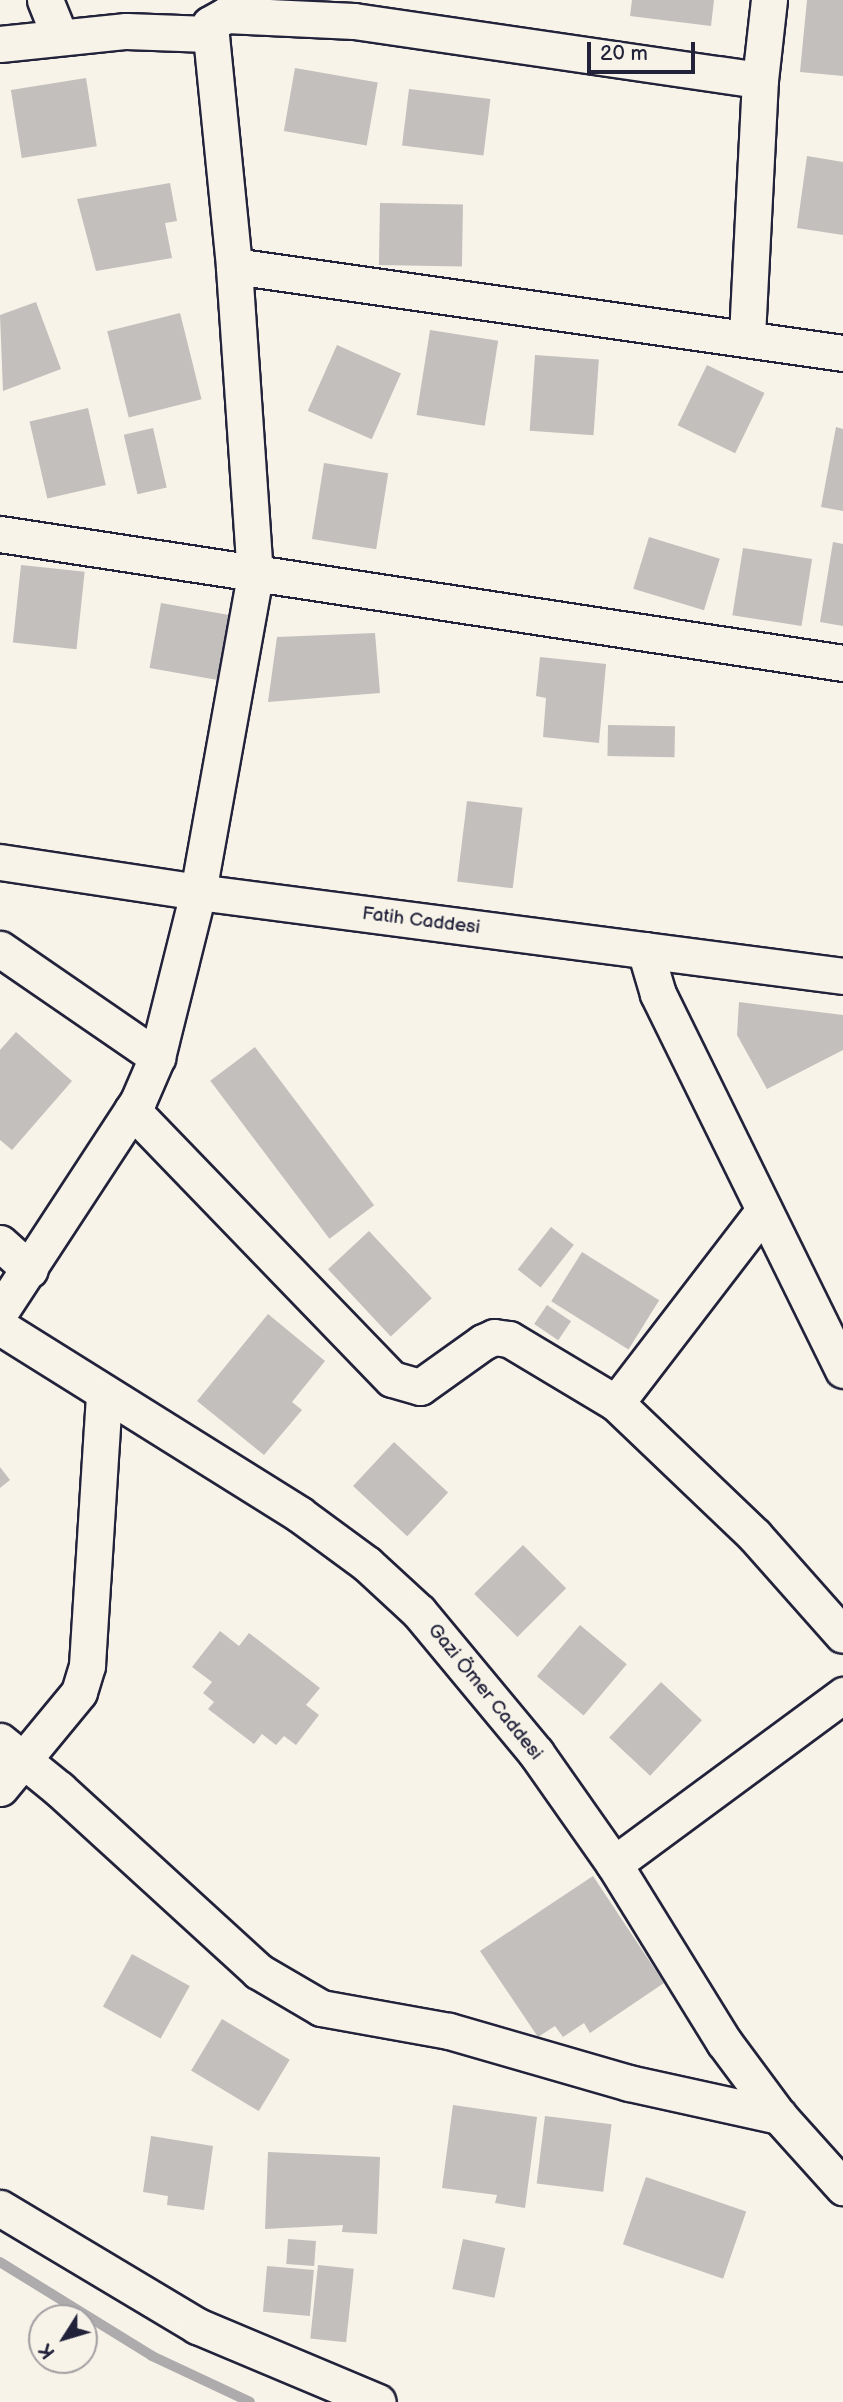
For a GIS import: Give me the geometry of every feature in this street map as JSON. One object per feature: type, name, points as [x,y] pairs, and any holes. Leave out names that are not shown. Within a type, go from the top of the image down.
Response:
[{"type":"street","points":[[45,0],[60,37]]},
{"type":"street","points":[[747,336],[760,80],[769,0]]},
{"type":"street","points":[[0,1312],[30,1270],[132,1110],[157,1056],[198,892],[255,576],[234,266],[208,34],[210,24],[226,15],[352,10],[760,80]]},
{"type":"street","points":[[0,44],[126,31],[208,34]]},
{"type":"street","points":[[234,266],[747,336],[843,353]]},
{"type":"street","points":[[0,534],[255,576],[843,663]]},
{"type":"street","name":"Fatih Caddesi","points":[[0,862],[198,892],[843,976]]},
{"type":"street","points":[[0,948],[157,1056]]},
{"type":"street","points":[[645,950],[658,994],[843,1370]]},
{"type":"street","points":[[132,1110],[392,1379],[419,1387],[495,1337],[509,1339],[616,1403],[755,1536],[843,1635]]},
{"type":"street","points":[[616,1403],[764,1210]]},
{"type":"street","points":[[0,1243],[30,1270]]},
{"type":"street","name":"Gazi Ömer Caddesi","points":[[0,1327],[299,1514],[367,1564],[419,1612],[494,1698],[614,1864],[724,2042],[779,2116],[843,2188]]},
{"type":"street","points":[[0,1788],[13,1751],[79,1692],[87,1665],[104,1394]]},
{"type":"street","points":[[614,1864],[843,1695]]},
{"type":"street","points":[[13,1751],[201,1923],[268,1978],[321,2008],[449,2031],[629,2083],[779,2116]]},
{"type":"street","points":[[0,2208],[197,2326],[378,2402]]},
{"type":"building","points":[[632,0],[714,0],[711,26],[630,16]]},
{"type":"building","points":[[807,0],[843,0],[843,76],[800,72]]},
{"type":"building","points":[[295,68],[378,83],[367,146],[284,131]]},
{"type":"building","points":[[86,78],[97,146],[22,158],[11,90]]},
{"type":"building","points":[[409,89],[490,99],[483,156],[402,146]]},
{"type":"building","points":[[807,156],[843,162],[843,235],[797,228]]},
{"type":"building","points":[[170,183],[177,221],[165,223],[172,258],[96,271],[77,199]]},
{"type":"building","points":[[380,203],[463,204],[462,266],[379,265]]},
{"type":"building","points":[[36,302],[61,369],[3,391],[0,315]]},
{"type":"building","points":[[180,313],[202,399],[129,418],[107,331]]},
{"type":"building","points":[[430,330],[498,341],[485,426],[417,415]]},
{"type":"building","points":[[337,345],[401,373],[372,439],[308,411]]},
{"type":"building","points":[[535,355],[599,359],[594,435],[530,431]]},
{"type":"building","points":[[707,365],[765,393],[735,453],[678,425]]},
{"type":"building","points":[[88,408],[106,485],[47,498],[30,421]]},
{"type":"building","points":[[836,427],[843,429],[843,511],[821,507]]},
{"type":"building","points":[[153,428],[167,487],[137,494],[124,435]]},
{"type":"building","points":[[324,463],[388,473],[376,549],[312,539]]},
{"type":"building","points":[[649,537],[720,559],[704,610],[633,589]]},
{"type":"building","points":[[833,542],[843,544],[843,626],[820,622]]},
{"type":"building","points":[[743,548],[812,559],[802,626],[732,615]]},
{"type":"building","points":[[21,565],[85,572],[76,649],[13,643]]},
{"type":"building","points":[[161,603],[232,616],[220,680],[150,668]]},
{"type":"building","points":[[375,633],[380,693],[268,702],[277,637]]},
{"type":"building","points":[[540,657],[606,664],[599,743],[543,737],[546,698],[536,696]]},
{"type":"building","points":[[608,725],[675,726],[674,757],[607,756]]},
{"type":"building","points":[[467,801],[523,808],[513,888],[457,881]]},
{"type":"building","points":[[739,1002],[843,1015],[843,1050],[767,1089],[737,1035]]},
{"type":"building","points":[[16,1032],[72,1081],[12,1150],[0,1140],[0,1050]]},
{"type":"building","points":[[255,1047],[374,1205],[329,1239],[210,1081]]},
{"type":"building","points":[[551,1227],[574,1245],[541,1287],[518,1270]]},
{"type":"building","points":[[369,1231],[432,1298],[391,1336],[328,1269]]},
{"type":"building","points":[[582,1252],[659,1300],[628,1349],[551,1301]]},
{"type":"building","points":[[547,1305],[571,1321],[558,1340],[534,1324]]},
{"type":"building","points":[[268,1314],[325,1361],[292,1402],[302,1410],[264,1455],[197,1401]]},
{"type":"building","points":[[394,1442],[448,1492],[407,1536],[353,1486]]},
{"type":"building","points":[[0,1467],[10,1480],[0,1488]]},
{"type":"building","points":[[523,1545],[566,1588],[517,1637],[474,1594]]},
{"type":"building","points":[[580,1625],[627,1664],[584,1716],[537,1676]]},
{"type":"building","points":[[220,1631],[239,1646],[249,1633],[320,1688],[306,1705],[319,1715],[296,1745],[284,1736],[276,1745],[262,1734],[254,1744],[208,1709],[214,1702],[203,1693],[212,1682],[192,1667]]},
{"type":"building","points":[[661,1682],[702,1720],[650,1776],[609,1738]]},
{"type":"building","points":[[593,1876],[664,1983],[590,2033],[584,2023],[563,2037],[555,2026],[538,2037],[480,1951]]},
{"type":"building","points":[[132,1954],[190,1986],[161,2038],[103,2006]]},
{"type":"building","points":[[222,2019],[290,2060],[259,2111],[191,2070]]},
{"type":"building","points":[[453,2105],[537,2117],[525,2208],[495,2203],[497,2195],[442,2188]]},
{"type":"building","points":[[545,2116],[612,2124],[603,2192],[537,2183]]},
{"type":"building","points":[[151,2136],[213,2146],[204,2210],[167,2205],[168,2196],[143,2192]]},
{"type":"building","points":[[268,2152],[380,2157],[377,2234],[342,2232],[343,2225],[265,2229]]},
{"type":"building","points":[[646,2177],[746,2212],[723,2279],[623,2244]]},
{"type":"building","points":[[288,2239],[316,2241],[314,2266],[286,2264]]},
{"type":"building","points":[[463,2239],[505,2248],[494,2298],[452,2289]]},
{"type":"building","points":[[318,2265],[354,2269],[346,2342],[310,2339]]},
{"type":"building","points":[[267,2266],[314,2270],[310,2316],[263,2312]]},
{"type":"waterway","points":[[0,2262],[152,2356],[250,2402]]}]
